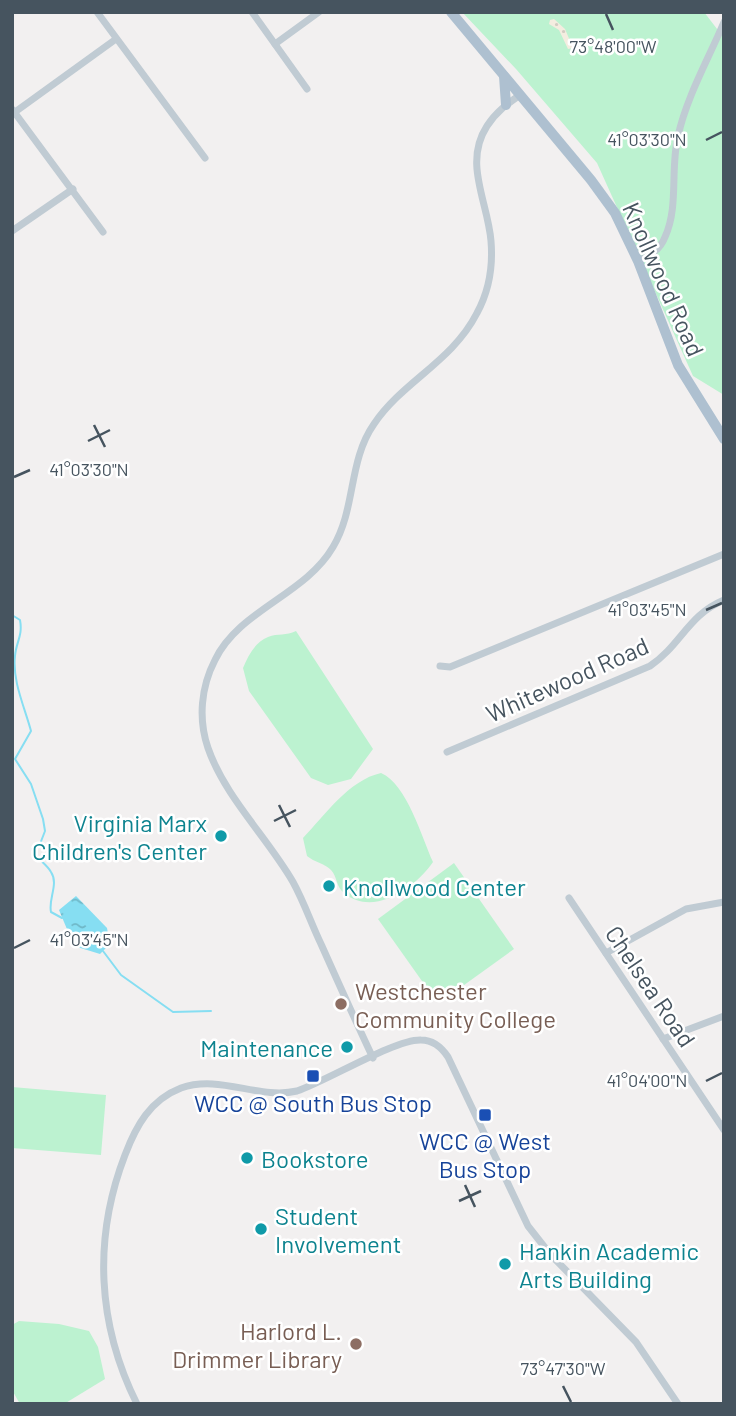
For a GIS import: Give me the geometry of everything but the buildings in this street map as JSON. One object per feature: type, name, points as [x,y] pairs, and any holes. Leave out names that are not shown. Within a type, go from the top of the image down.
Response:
[{"type":"main road","name":"Knollwood Road","points":[[451,12],[605,198],[638,261],[678,365],[724,439]]},
{"type":"main road","points":[[504,75],[506,105]]},
{"type":"street","points":[[97,12],[205,158]]},
{"type":"street","points":[[252,12],[307,89]]},
{"type":"street","points":[[275,44],[319,12]]},
{"type":"street","points":[[638,261],[661,247],[667,234],[672,210],[674,157],[684,112],[724,22]]},
{"type":"street","points":[[103,232],[14,110],[116,39]]},
{"type":"street","points":[[373,1058],[294,883],[215,766],[202,728],[203,697],[215,659],[224,645],[238,630],[311,572],[333,548],[346,516],[360,450],[373,425],[454,349],[480,309],[492,257],[489,222],[477,176],[477,157],[486,127],[506,105],[520,95]]},
{"type":"street","points":[[12,231],[73,189]]},
{"type":"street","points":[[439,666],[450,667],[724,554]]},
{"type":"street","name":"Whitewood Road","points":[[447,752],[635,674],[663,657],[699,612],[724,600]]},
{"type":"street","name":"Chelsea Road","points":[[569,898],[722,1125]]},
{"type":"street","points":[[606,953],[686,909],[724,902]]},
{"type":"street","points":[[663,1039],[724,1016]]},
{"type":"street","points":[[137,1404],[121,1368],[108,1325],[102,1268],[104,1234],[112,1192],[138,1124],[165,1096],[191,1085],[226,1085],[286,1094],[422,1040],[443,1051],[528,1226],[550,1254],[636,1342],[677,1403]]},
{"type":"green space","points":[[462,12],[704,12],[724,38],[724,395],[693,376],[597,163],[516,69]]},
{"type":"green space","points":[[296,631],[373,749],[351,779],[328,785],[311,778],[249,691],[243,668],[252,650],[268,637]]},
{"type":"green space","points":[[381,773],[399,788],[419,826],[433,862],[426,872],[405,889],[381,901],[368,902],[356,900],[341,891],[331,870],[307,856],[303,838],[348,791],[369,777]]},
{"type":"green space","points":[[454,863],[514,949],[446,998],[434,998],[378,919]]},
{"type":"green space","points":[[12,1087],[106,1095],[101,1155],[12,1148]]},
{"type":"green space","points":[[19,1321],[59,1324],[89,1331],[98,1347],[105,1379],[64,1404],[20,1404],[12,1390],[12,1325]]},
{"type":"sand","points":[[554,19],[565,29],[573,48],[568,49],[559,30],[549,24],[550,20]]},
{"type":"water","points":[[76,896],[107,928],[110,944],[100,954],[74,946],[59,910]]},
{"type":"waterway","points":[[12,615],[20,620],[15,675],[31,731],[15,759],[31,784],[43,819],[45,831],[40,844],[32,849],[53,877],[51,912],[62,918]]},
{"type":"waterway","points":[[103,951],[121,975],[173,1012],[211,1011]]},
{"type":"place","name":"Virginia Marx Children's Center","points":[[221,836]]},
{"type":"place","name":"Knollwood Center","points":[[329,886]]},
{"type":"place","name":"Westchester Community College","points":[[341,1004]]},
{"type":"place","name":"Maintenance","points":[[347,1047]]},
{"type":"place","name":"WCC @ South Bus Stop","points":[[313,1076]]},
{"type":"place","name":"WCC @ West Bus Stop","points":[[485,1115]]},
{"type":"place","name":"Bookstore","points":[[247,1158]]},
{"type":"place","name":"Student Involvement","points":[[261,1229]]},
{"type":"place","name":"Hankin Academic Arts Building","points":[[505,1264]]},
{"type":"place","name":"Harlord L. Drimmer Library","points":[[356,1344]]}]
